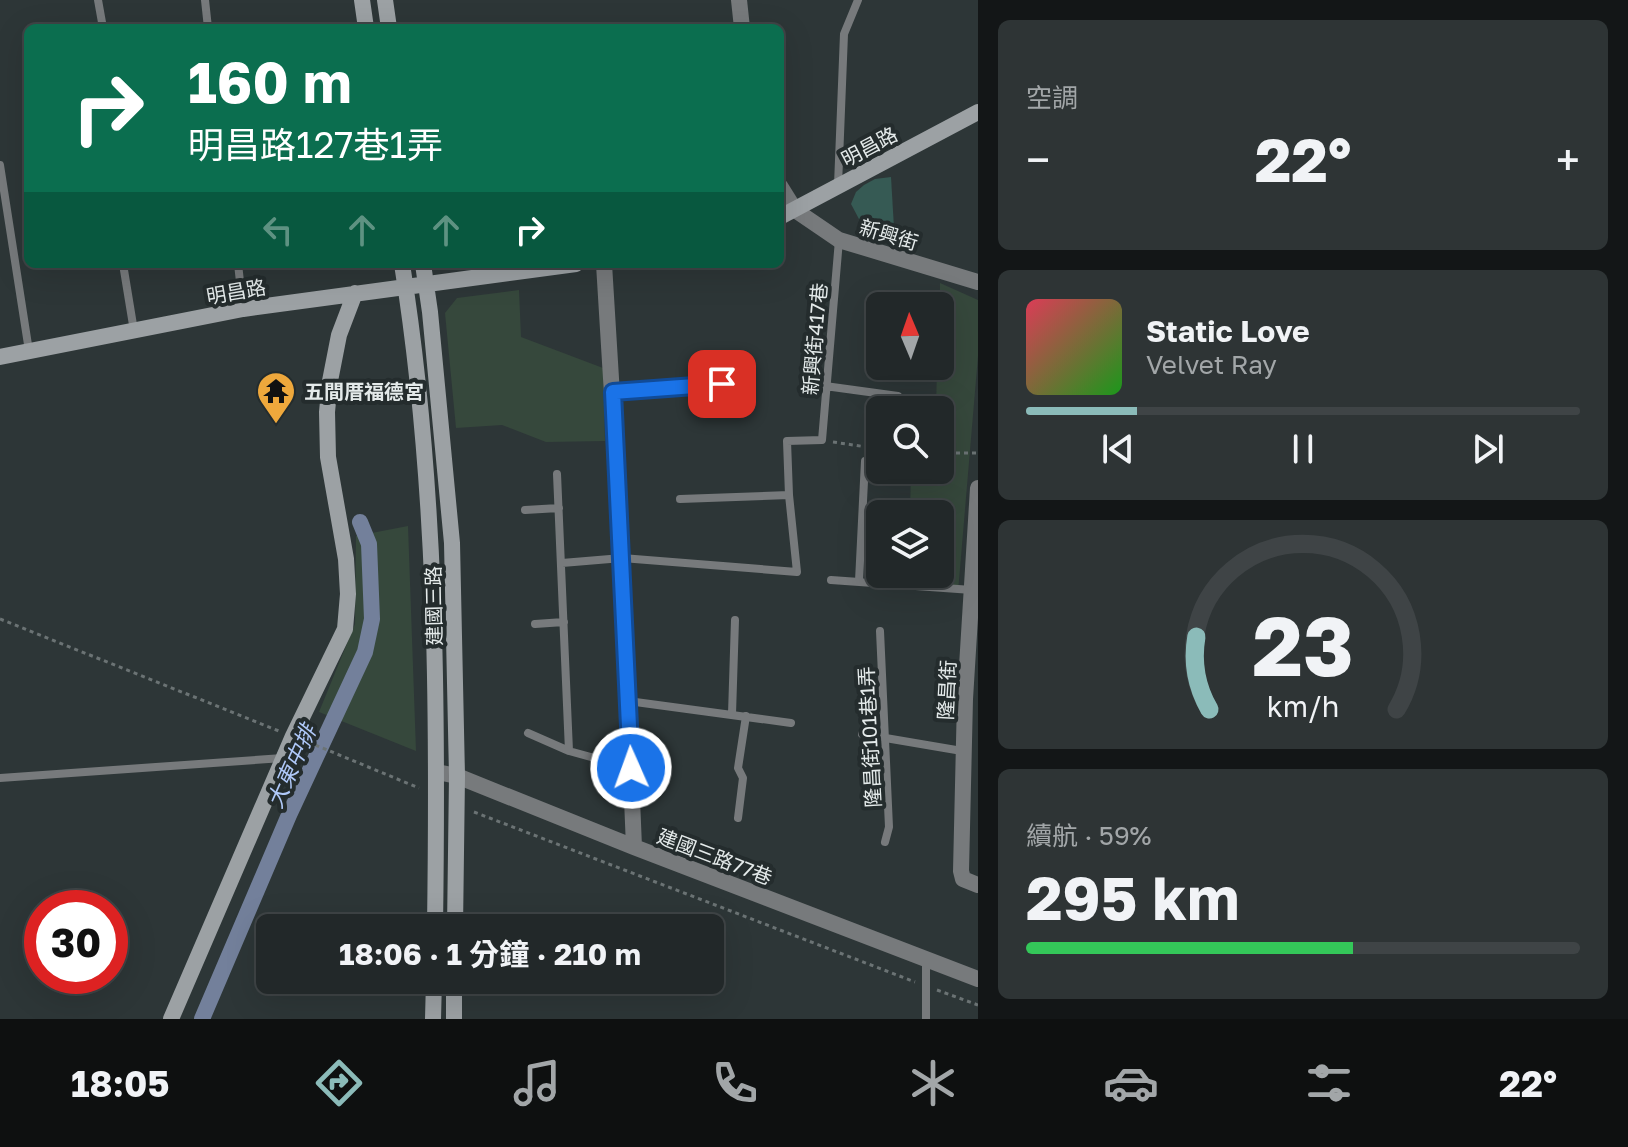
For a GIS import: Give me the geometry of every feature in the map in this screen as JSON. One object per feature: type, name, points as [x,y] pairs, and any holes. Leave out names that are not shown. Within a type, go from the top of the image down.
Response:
[{"type":"street","points":[[362,0],[365,24]]},
{"type":"street","points":[[385,0],[388,24]]},
{"type":"street","points":[[739,0],[742,24]]},
{"type":"street","name":"明昌路","points":[[787,214],[978,112]]},
{"type":"street","name":"新興街","points":[[787,214],[839,240],[978,282]]},
{"type":"street","name":"建國三路","points":[[403,268],[432,550],[437,772],[435,914]]},
{"type":"street","name":"建國三路","points":[[424,268],[452,543],[457,776],[455,914]]},
{"type":"street","name":"明昌路","points":[[0,357],[243,309],[547,268]]},
{"type":"street","points":[[604,268],[622,558],[634,847]]},
{"type":"street","points":[[171,1019],[293,736],[345,629],[348,594],[346,559],[328,457],[327,412],[339,335],[355,293]]},
{"type":"street","name":"隆昌街","points":[[978,488],[970,752],[961,871],[963,879],[978,885]]},
{"type":"street","name":"建國三路77巷","points":[[437,772],[457,776],[978,979]]},
{"type":"street","points":[[433,1019],[434,994]]},
{"type":"street","points":[[454,994],[454,1019]]},
{"type":"lane","points":[[98,0],[102,24]]},
{"type":"lane","points":[[205,0],[208,24]]},
{"type":"lane","points":[[838,185],[844,34],[858,0]]},
{"type":"lane","points":[[0,165],[29,352]]},
{"type":"lane","name":"新興街417巷","points":[[822,440],[839,240]]},
{"type":"lane","points":[[124,268],[134,332]]},
{"type":"lane","points":[[238,268],[243,309]]},
{"type":"lane","points":[[613,392],[722,384]]},
{"type":"lane","points":[[825,386],[898,396]]},
{"type":"lane","points":[[562,563],[622,558],[797,572],[787,441],[822,440]]},
{"type":"lane","points":[[859,581],[865,461]]},
{"type":"lane","points":[[557,474],[569,751]]},
{"type":"lane","points":[[680,499],[789,495]]},
{"type":"lane","points":[[525,510],[559,508]]},
{"type":"lane","points":[[831,580],[975,591]]},
{"type":"lane","points":[[732,714],[735,620]]},
{"type":"lane","points":[[535,624],[564,622]]},
{"type":"lane","name":"隆昌街101巷1弄","points":[[880,631],[889,827],[885,842]]},
{"type":"lane","points":[[628,701],[791,723]]},
{"type":"lane","points":[[738,818],[743,778],[738,768],[746,716]]},
{"type":"lane","points":[[528,733],[569,751],[631,768]]},
{"type":"lane","points":[[862,734],[970,752]]},
{"type":"lane","points":[[0,778],[284,757]]},
{"type":"lane","points":[[926,959],[926,1019]]},
{"type":"path","points":[[822,440],[866,447]]},
{"type":"path","points":[[954,453],[978,453]]},
{"type":"path","points":[[0,619],[411,783],[437,798]]},
{"type":"path","points":[[456,805],[978,1005]]},
{"type":"green space","points":[[940,283],[978,300],[978,356],[958,592],[925,588],[954,588],[954,500],[910,500],[911,484],[954,484],[954,396],[936,396],[937,380],[954,380],[954,292],[940,292]]},
{"type":"green space","points":[[519,290],[521,337],[603,368],[605,441],[546,442],[502,425],[456,428],[445,313],[457,298]]},
{"type":"green space","points":[[408,526],[416,751],[319,712],[355,624],[356,536]]},
{"type":"building","points":[[891,177],[894,228],[876,229],[859,219],[851,204],[856,192],[864,185],[875,179]]},
{"type":"waterway","name":"大東中排","points":[[202,1019],[289,815],[365,652],[372,619],[369,544],[360,522]]},
{"type":"place","name":"五間厝福德宮","points":[[276,425]]},
{"type":"route","points":[[631,768],[613,392],[722,384]]}]
